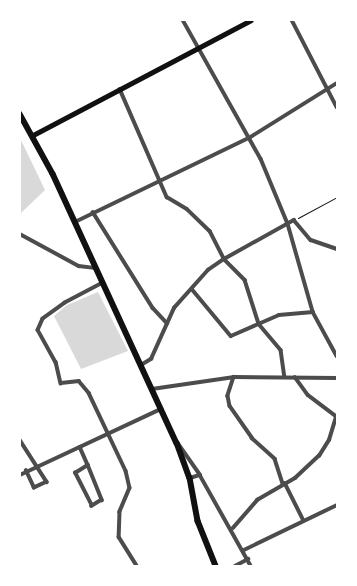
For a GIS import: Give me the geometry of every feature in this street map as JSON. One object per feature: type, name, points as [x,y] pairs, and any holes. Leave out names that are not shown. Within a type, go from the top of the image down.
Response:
[{"type":"main road","points":[[33,135],[251,20]]},
{"type":"main road","points":[[20,114],[33,135],[75,222],[177,443],[190,478],[198,521],[216,566]]},
{"type":"street","points":[[183,20],[249,138],[288,224],[313,312],[337,356]]},
{"type":"street","points":[[292,20],[337,107]]},
{"type":"street","points":[[75,222],[249,138],[337,83]]},
{"type":"street","points":[[120,89],[167,197],[187,209],[210,231],[224,259],[245,280],[260,324],[281,350],[285,377]]},
{"type":"street","points":[[94,212],[153,308],[167,323]]},
{"type":"street","points":[[141,365],[151,359],[174,308],[208,270],[224,259],[294,220],[311,240],[337,250]]},
{"type":"street","points":[[20,234],[79,266],[96,268]]},
{"type":"street","points":[[103,283],[65,303],[44,319],[38,330],[56,362],[61,383],[82,383],[129,480],[130,488],[120,512],[119,537],[137,566]]},
{"type":"street","points":[[192,289],[231,336],[292,312],[313,312]]},
{"type":"street","points":[[233,528],[257,500],[284,484],[319,456],[329,440],[336,417],[308,395],[295,377]]},
{"type":"street","points":[[234,378],[228,396],[230,406],[252,438],[275,459],[284,484],[304,521]]},
{"type":"street","points":[[152,389],[234,378],[337,378]]},
{"type":"street","points":[[20,475],[38,465],[107,435],[161,409]]},
{"type":"street","points":[[20,440],[38,465],[46,484],[34,488],[26,471]]},
{"type":"street","points":[[177,443],[200,475],[233,528],[251,566]]},
{"type":"street","points":[[80,447],[88,465],[102,500],[92,506],[76,473],[88,465]]},
{"type":"street","points":[[190,478],[200,475]]},
{"type":"street","points":[[244,550],[337,505]]},
{"type":"street","points":[[235,566],[248,559]]},
{"type":"path","points":[[294,220],[337,197]]},
{"type":"shaded area","points":[[20,138],[45,190],[20,214]]},
{"type":"shaded area","points":[[98,292],[128,351],[81,369],[54,316],[67,305]]}]
